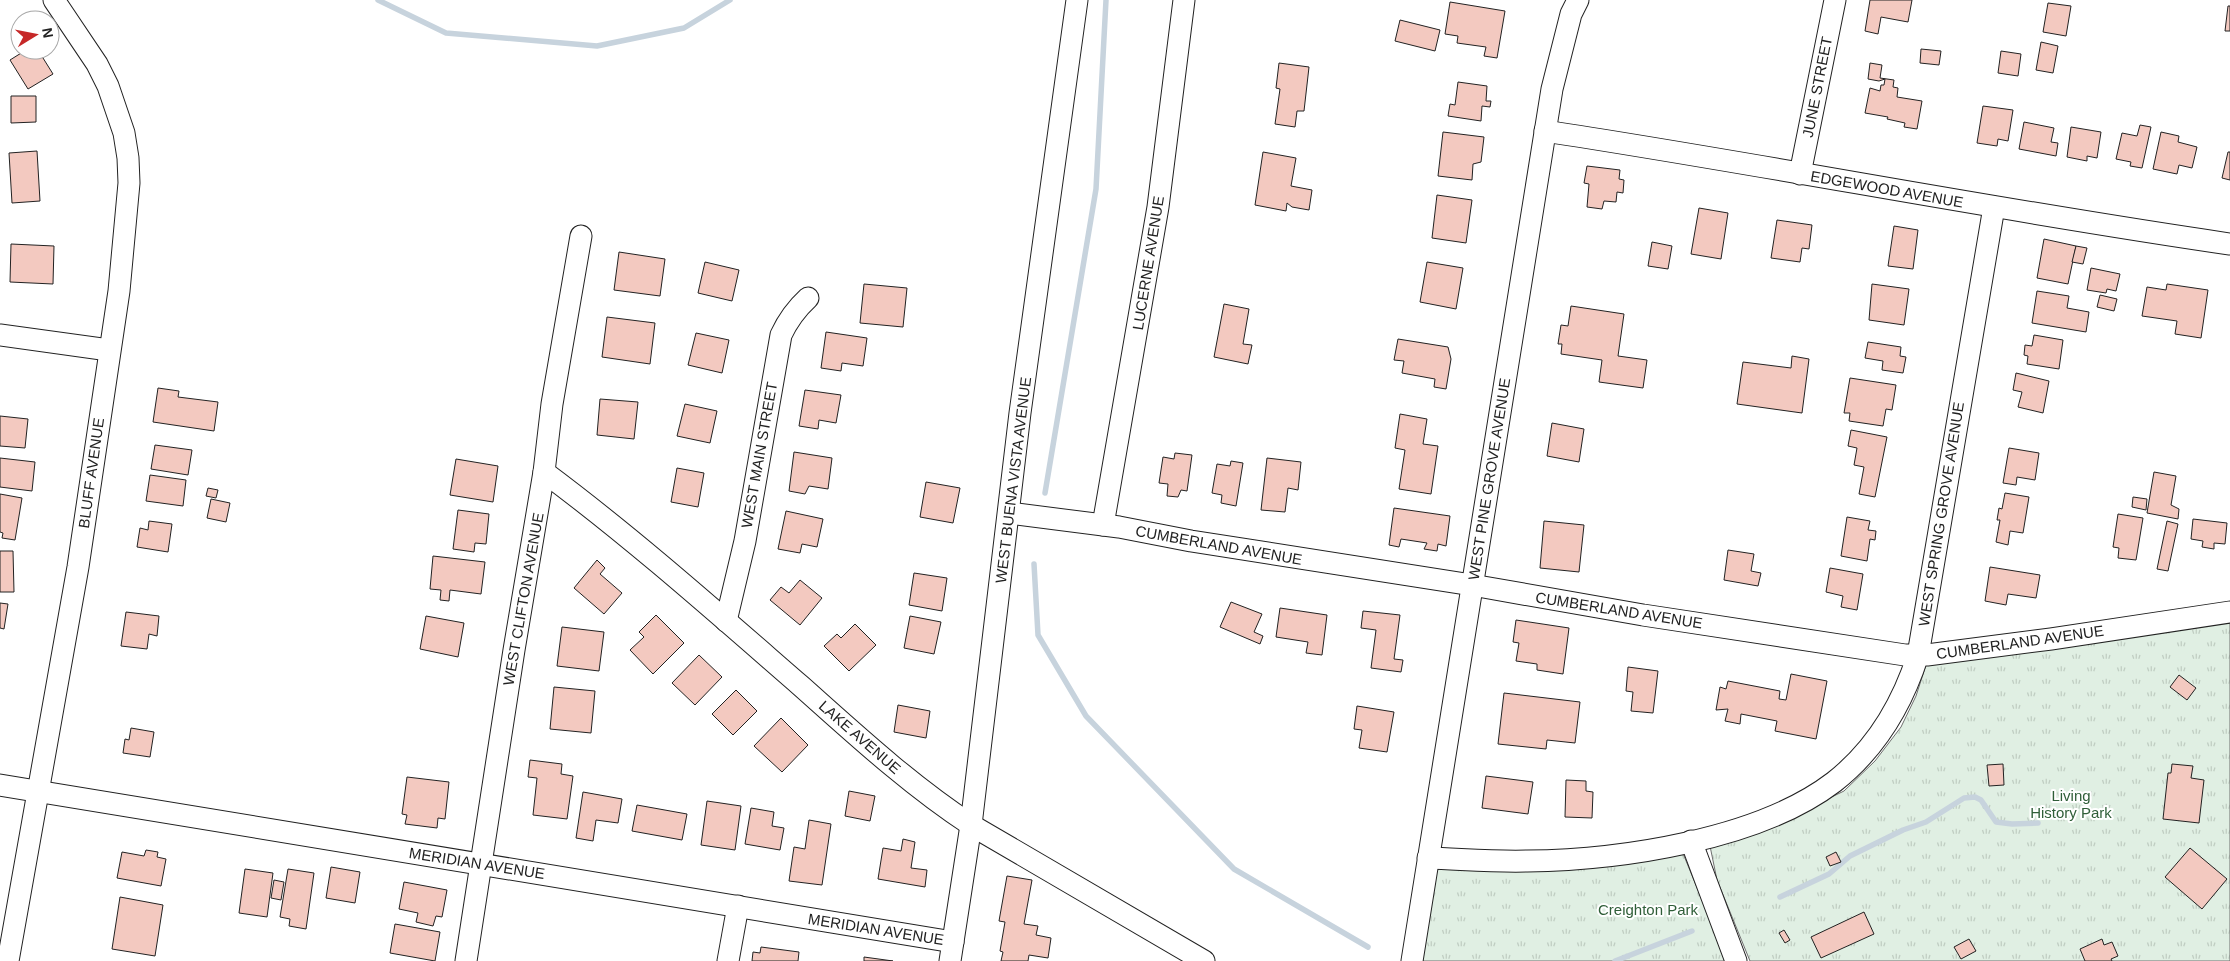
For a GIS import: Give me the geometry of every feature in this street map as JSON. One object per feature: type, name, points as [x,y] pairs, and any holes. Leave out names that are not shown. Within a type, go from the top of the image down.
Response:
[{"type":"street","name":"BLUFF AVENUE","points":[[8,961],[78,567],[125,238],[129,183],[127,150],[118,109],[97,64],[54,0]]},
{"type":"street","name":"WEST BUENA VISTA AVENUE","points":[[952,951],[971,825],[1020,413],[1077,0]]},
{"type":"street","name":"LUCERNE AVENUE","points":[[1103,525],[1158,207],[1184,0]]},
{"type":"street","name":"WEST PINE GROVE AVENUE","points":[[1412,961],[1545,131],[1560,51],[1571,14],[1578,0]]},
{"type":"street","name":"JUNE STREET","points":[[1800,174],[1835,0]]},
{"type":"street","name":"EDGEWOOD AVENUE","points":[[1545,131],[1994,207],[2230,244]]},
{"type":"street","name":"WEST SPRING GROVE AVENUE","points":[[1691,841],[1734,830],[1769,818],[1811,797],[1834,782],[1871,746],[1900,703],[1918,655],[1994,207]]},
{"type":"street","name":"WEST CLIFTON AVENUE","points":[[466,961],[511,668],[544,472],[552,404],[581,236]]},
{"type":"street","name":"WEST MAIN STREET","points":[[726,621],[745,541],[781,335],[787,322],[808,298]]},
{"type":"street","points":[[0,335],[109,350]]},
{"type":"street","name":"LAKE AVENUE","points":[[544,472],[655,559],[869,746],[940,805],[1204,961]]},
{"type":"street","name":"CUMBERLAND AVENUE","points":[[1009,513],[1103,525],[1652,616],[1905,655],[2051,639],[2230,612]]},
{"type":"street","name":"MERIDIAN AVENUE","points":[[0,785],[738,906],[952,951]]},
{"type":"street","points":[[1428,858],[1526,861],[1572,859],[1618,855],[1691,841],[1736,961]]},
{"type":"street","points":[[728,961],[738,906]]},
{"type":"green space","name":"Living History Park","points":[[2230,620],[2230,961],[1750,961],[1717,880],[1710,846],[1772,826],[1844,791],[1875,761],[1901,727],[1916,696],[1926,665]]},
{"type":"green space","name":"Creighton Park","points":[[1682,851],[1727,961],[1420,961],[1435,866]]},
{"type":"building","points":[[1870,0],[1912,0],[1908,22],[1881,17],[1878,34],[1865,31]]},
{"type":"building","points":[[1450,2],[1505,11],[1497,58],[1484,56],[1486,47],[1457,43],[1458,36],[1445,34]]},
{"type":"building","points":[[2048,3],[2071,6],[2066,36],[2043,32]]},
{"type":"building","points":[[2228,6],[2230,6],[2230,31],[2225,31]]},
{"type":"building","points":[[1400,20],[1440,30],[1435,51],[1395,41]]},
{"type":"building","points":[[2041,42],[2058,46],[2053,73],[2036,70]]},
{"type":"building","points":[[1921,49],[1941,51],[1939,65],[1920,63]]},
{"type":"building","points":[[2001,51],[2021,54],[2018,76],[1998,73]]},
{"type":"building","points":[[10,60],[44,60],[53,74],[28,89]]},
{"type":"building","points":[[1279,63],[1309,67],[1304,111],[1297,111],[1295,127],[1275,124],[1280,89],[1276,88]]},
{"type":"building","points":[[1870,63],[1882,65],[1880,78],[1894,80],[1893,87],[1898,88],[1897,97],[1922,101],[1917,129],[1904,127],[1905,123],[1887,119],[1888,117],[1865,113],[1870,88],[1880,91],[1885,79],[1879,81],[1868,79]]},
{"type":"building","points":[[1458,82],[1487,86],[1486,101],[1491,101],[1490,107],[1482,106],[1481,121],[1448,116],[1450,104],[1455,105]]},
{"type":"building","points":[[11,96],[36,96],[36,122],[11,123]]},
{"type":"building","points":[[1983,106],[2013,110],[2008,141],[1998,139],[1997,146],[1977,143]]},
{"type":"building","points":[[2024,122],[2054,128],[2051,142],[2058,143],[2056,156],[2019,149]]},
{"type":"building","points":[[2140,125],[2151,127],[2142,168],[2130,166],[2131,162],[2116,159],[2122,133],[2137,136]]},
{"type":"building","points":[[2071,127],[2101,132],[2097,158],[2087,156],[2087,161],[2067,157]]},
{"type":"building","points":[[1443,132],[1484,137],[1481,162],[1473,164],[1472,180],[1438,176]]},
{"type":"building","points":[[2161,132],[2179,136],[2178,142],[2197,147],[2192,168],[2179,165],[2177,174],[2153,169]]},
{"type":"building","points":[[37,151],[40,201],[12,203],[9,153]]},
{"type":"building","points":[[1263,152],[1296,158],[1291,186],[1312,190],[1309,210],[1292,207],[1287,203],[1286,211],[1255,205]]},
{"type":"building","points":[[2228,152],[2230,152],[2230,180],[2222,178]]},
{"type":"building","points":[[1587,166],[1620,170],[1619,179],[1624,180],[1623,193],[1617,192],[1616,202],[1604,201],[1602,209],[1587,207],[1589,184],[1584,183]]},
{"type":"building","points":[[1437,195],[1472,200],[1466,243],[1432,238]]},
{"type":"building","points":[[1699,208],[1728,213],[1721,259],[1691,254]]},
{"type":"building","points":[[1777,220],[1812,225],[1809,249],[1802,248],[1800,262],[1771,258]]},
{"type":"building","points":[[1894,226],[1918,230],[1913,269],[1888,266]]},
{"type":"building","points":[[2044,239],[2076,246],[2068,284],[2037,278]]},
{"type":"building","points":[[1652,242],[1672,246],[1668,269],[1648,266]]},
{"type":"building","points":[[11,244],[54,246],[53,284],[10,282]]},
{"type":"building","points":[[2076,246],[2087,248],[2083,264],[2072,262]]},
{"type":"building","points":[[619,252],[665,259],[660,296],[614,290]]},
{"type":"building","points":[[705,262],[739,270],[732,301],[698,293]]},
{"type":"building","points":[[1427,262],[1463,268],[1456,309],[1420,302]]},
{"type":"building","points":[[2091,268],[2120,274],[2116,291],[2107,289],[2106,293],[2087,290]]},
{"type":"building","points":[[864,284],[907,288],[903,327],[860,323]]},
{"type":"building","points":[[1872,284],[1909,289],[1904,325],[1869,320]]},
{"type":"building","points":[[2167,284],[2208,290],[2201,338],[2175,334],[2177,321],[2142,316],[2147,287],[2166,290]]},
{"type":"building","points":[[2037,291],[2069,296],[2067,308],[2089,312],[2086,332],[2032,323]]},
{"type":"building","points":[[2100,295],[2117,299],[2114,311],[2097,307]]},
{"type":"building","points":[[1224,304],[1249,309],[1243,344],[1252,345],[1248,364],[1214,357]]},
{"type":"building","points":[[1571,306],[1624,314],[1618,356],[1647,360],[1643,388],[1599,382],[1602,360],[1561,354],[1562,344],[1558,344],[1561,325],[1568,326]]},
{"type":"building","points":[[607,317],[655,323],[650,364],[602,357]]},
{"type":"building","points":[[826,332],[867,338],[863,366],[842,363],[841,371],[821,368]]},
{"type":"building","points":[[696,333],[729,340],[722,373],[688,365]]},
{"type":"building","points":[[2034,335],[2063,340],[2059,369],[2027,364],[2028,356],[2024,355],[2025,345],[2032,346]]},
{"type":"building","points":[[1398,339],[1448,347],[1451,359],[1446,389],[1434,387],[1435,379],[1402,373],[1404,361],[1394,360]]},
{"type":"building","points":[[1868,342],[1901,347],[1900,356],[1906,357],[1903,373],[1882,370],[1883,361],[1865,358]]},
{"type":"building","points":[[1792,356],[1809,359],[1802,413],[1737,404],[1743,362],[1791,368]]},
{"type":"building","points":[[2016,373],[2049,381],[2043,413],[2018,407],[2022,392],[2013,390]]},
{"type":"building","points":[[1850,378],[1896,385],[1892,410],[1886,409],[1883,426],[1849,421],[1850,413],[1844,413]]},
{"type":"building","points":[[158,388],[179,391],[178,397],[218,402],[214,431],[153,422]]},
{"type":"building","points":[[805,390],[841,395],[836,423],[819,420],[818,429],[799,426]]},
{"type":"building","points":[[600,399],[638,402],[634,439],[597,435]]},
{"type":"building","points":[[685,404],[717,411],[710,443],[677,436]]},
{"type":"building","points":[[1400,414],[1427,419],[1423,444],[1438,446],[1431,494],[1399,489],[1405,450],[1395,448]]},
{"type":"building","points":[[0,416],[28,419],[25,448],[0,446]]},
{"type":"building","points":[[1552,423],[1584,429],[1579,462],[1547,456]]},
{"type":"building","points":[[1851,430],[1887,437],[1875,497],[1859,494],[1864,467],[1854,465],[1857,448],[1848,446]]},
{"type":"building","points":[[155,445],[192,450],[188,475],[151,469]]},
{"type":"building","points":[[2009,448],[2039,453],[2035,480],[2017,477],[2016,485],[2003,483]]},
{"type":"building","points":[[794,452],[832,458],[828,489],[809,486],[805,494],[789,491]]},
{"type":"building","points":[[1175,453],[1192,455],[1187,491],[1181,490],[1178,497],[1167,496],[1168,484],[1159,483],[1163,457],[1174,459]]},
{"type":"building","points":[[0,458],[35,462],[32,491],[0,487]]},
{"type":"building","points":[[1267,458],[1301,462],[1298,490],[1288,488],[1285,512],[1261,510]]},
{"type":"building","points":[[456,459],[498,466],[493,502],[450,495]]},
{"type":"building","points":[[1231,461],[1243,463],[1236,506],[1221,503],[1222,495],[1212,493],[1217,464],[1230,466]]},
{"type":"building","points":[[677,468],[704,473],[698,507],[671,502]]},
{"type":"building","points":[[2154,472],[2176,476],[2171,505],[2179,509],[2178,519],[2147,513]]},
{"type":"building","points":[[150,475],[186,480],[183,506],[146,501]]},
{"type":"building","points":[[926,482],[960,488],[953,523],[920,517]]},
{"type":"building","points":[[208,488],[218,490],[216,498],[206,496]]},
{"type":"building","points":[[2005,493],[2029,497],[2023,533],[2010,531],[2008,545],[1996,542],[2000,520],[1997,520],[1999,508],[2002,509]]},
{"type":"building","points":[[0,494],[22,498],[15,540],[2,538],[3,533],[0,532]]},
{"type":"building","points":[[2133,497],[2147,499],[2146,510],[2132,507]]},
{"type":"building","points":[[211,499],[230,503],[226,522],[207,518]]},
{"type":"building","points":[[1394,508],[1450,516],[1446,546],[1438,544],[1437,551],[1424,549],[1427,543],[1401,539],[1399,547],[1389,545]]},
{"type":"building","points":[[458,510],[489,514],[486,544],[475,543],[474,552],[453,549]]},
{"type":"building","points":[[786,511],[823,519],[817,547],[802,544],[800,553],[778,549]]},
{"type":"building","points":[[2118,514],[2143,518],[2136,560],[2118,558],[2119,548],[2113,547]]},
{"type":"building","points":[[1847,517],[1870,521],[1868,530],[1876,531],[1875,540],[1870,539],[1867,561],[1841,556]]},
{"type":"building","points":[[2193,519],[2227,523],[2225,544],[2214,543],[2214,549],[2202,547],[2203,541],[2191,539]]},
{"type":"building","points":[[149,521],[172,524],[168,552],[137,547],[140,528],[148,530]]},
{"type":"building","points":[[1544,521],[1584,525],[1579,572],[1540,568]]},
{"type":"building","points":[[2167,521],[2178,524],[2168,571],[2157,569]]},
{"type":"building","points":[[1728,550],[1754,554],[1751,571],[1761,573],[1758,586],[1724,580]]},
{"type":"building","points":[[0,551],[13,551],[14,592],[0,592]]},
{"type":"building","points":[[433,556],[485,562],[481,594],[450,590],[449,601],[440,600],[441,590],[430,589]]},
{"type":"building","points":[[597,560],[605,568],[600,574],[622,593],[604,614],[574,588]]},
{"type":"building","points":[[1990,567],[2040,575],[2036,598],[2008,594],[2006,605],[1985,601]]},
{"type":"building","points":[[1830,568],[1863,574],[1857,610],[1841,607],[1843,596],[1826,592]]},
{"type":"building","points":[[914,573],[947,578],[942,611],[909,605]]},
{"type":"building","points":[[800,580],[822,598],[800,625],[770,600],[781,587],[789,593]]},
{"type":"building","points":[[1231,602],[1262,614],[1254,632],[1263,636],[1260,644],[1220,627]]},
{"type":"building","points":[[0,603],[8,604],[4,629],[0,628]]},
{"type":"building","points":[[1280,608],[1327,615],[1322,655],[1306,653],[1308,642],[1276,637]]},
{"type":"building","points":[[1363,611],[1400,615],[1394,659],[1403,660],[1401,672],[1371,668],[1376,630],[1361,628]]},
{"type":"building","points":[[126,612],[159,616],[157,636],[149,634],[147,649],[121,646]]},
{"type":"building","points":[[656,615],[684,643],[653,674],[630,650],[644,637],[639,632]]},
{"type":"building","points":[[426,616],[464,623],[458,657],[420,649]]},
{"type":"building","points":[[910,616],[941,622],[934,654],[904,648]]},
{"type":"building","points":[[1516,620],[1569,628],[1563,674],[1537,670],[1537,664],[1516,661],[1519,643],[1513,642]]},
{"type":"building","points":[[855,624],[876,645],[849,671],[824,646],[837,634],[841,638]]},
{"type":"building","points":[[562,627],[604,632],[599,671],[557,666]]},
{"type":"building","points":[[699,655],[722,677],[695,705],[672,683]]},
{"type":"building","points":[[1628,667],[1658,671],[1653,713],[1631,711],[1633,692],[1626,691]]},
{"type":"building","points":[[1791,674],[1827,681],[1816,739],[1775,731],[1777,721],[1741,714],[1740,724],[1725,721],[1728,709],[1716,710],[1720,687],[1726,689],[1728,681],[1780,691],[1779,699],[1786,700]]},
{"type":"building","points":[[2179,675],[2196,688],[2187,700],[2170,687]]},
{"type":"building","points":[[554,687],[595,691],[591,733],[550,729]]},
{"type":"building","points":[[736,690],[757,711],[733,735],[712,714]]},
{"type":"building","points":[[1504,693],[1580,702],[1575,743],[1547,740],[1546,749],[1498,744]]},
{"type":"building","points":[[898,705],[930,711],[926,738],[894,732]]},
{"type":"building","points":[[1357,706],[1394,712],[1387,752],[1359,748],[1362,730],[1354,729]]},
{"type":"building","points":[[781,718],[808,745],[782,772],[754,746]]},
{"type":"building","points":[[131,728],[154,732],[150,757],[123,753],[125,739],[129,740]]},
{"type":"building","points":[[530,760],[562,764],[561,774],[573,776],[567,819],[533,815],[537,778],[528,777]]},
{"type":"building","points":[[2003,764],[2004,785],[1989,786],[1987,765]]},
{"type":"building","points":[[2172,764],[2193,766],[2191,778],[2204,780],[2199,823],[2163,819],[2168,773],[2171,773]]},
{"type":"building","points":[[1486,776],[1533,782],[1528,814],[1482,808]]},
{"type":"building","points":[[407,777],[449,782],[445,819],[438,818],[437,828],[405,824],[407,815],[402,814]]},
{"type":"building","points":[[1566,780],[1586,781],[1586,791],[1593,792],[1592,818],[1565,817]]},
{"type":"building","points":[[849,791],[875,796],[870,821],[845,816]]},
{"type":"building","points":[[583,792],[622,799],[618,823],[596,820],[593,841],[576,838]]},
{"type":"building","points":[[707,801],[741,806],[735,850],[701,845]]},
{"type":"building","points":[[637,805],[687,814],[682,840],[632,831]]},
{"type":"building","points":[[751,808],[774,812],[772,826],[784,828],[780,850],[745,844]]},
{"type":"building","points":[[809,820],[831,824],[822,885],[789,881],[794,847],[805,849]]},
{"type":"building","points":[[903,839],[915,842],[911,868],[927,870],[925,887],[878,879],[883,848],[901,851]]},
{"type":"building","points":[[2190,848],[2227,879],[2202,909],[2165,877]]},
{"type":"building","points":[[146,850],[158,852],[157,857],[166,859],[161,886],[117,878],[122,852],[144,856]]},
{"type":"building","points":[[1836,852],[1841,862],[1830,866],[1826,857]]},
{"type":"building","points":[[331,867],[360,872],[355,903],[326,898]]},
{"type":"building","points":[[245,869],[273,873],[267,917],[239,913]]},
{"type":"building","points":[[288,869],[314,873],[306,929],[289,926],[290,919],[280,917]]},
{"type":"building","points":[[1007,876],[1032,880],[1024,924],[1038,926],[1036,935],[1051,938],[1048,958],[1029,955],[1028,961],[1001,961],[1003,952],[1000,951],[1005,922],[999,921]]},
{"type":"building","points":[[274,880],[284,882],[281,900],[271,898]]},
{"type":"building","points":[[404,882],[447,890],[442,917],[436,916],[433,926],[416,922],[418,913],[399,909]]},
{"type":"building","points":[[120,897],[163,905],[155,956],[112,949]]},
{"type":"building","points":[[1864,912],[1874,934],[1821,958],[1811,937]]},
{"type":"building","points":[[395,924],[440,932],[435,961],[390,953]]},
{"type":"building","points":[[1784,930],[1790,940],[1785,943],[1779,933]]},
{"type":"building","points":[[1969,939],[1976,951],[1961,959],[1954,947]]},
{"type":"building","points":[[2102,939],[2104,945],[2112,942],[2118,956],[2111,959],[2112,961],[2085,961],[2080,949]]},
{"type":"building","points":[[761,947],[799,952],[798,961],[752,961],[753,952],[760,953]]},
{"type":"building","points":[[864,957],[893,961],[864,961]]},
{"type":"waterway","points":[[378,0],[446,33],[597,46],[684,28],[730,0]]},
{"type":"waterway","points":[[1045,493],[1096,189],[1106,0]]},
{"type":"waterway","points":[[1034,564],[1038,635],[1086,716],[1234,869],[1368,947]]},
{"type":"waterway","points":[[1780,897],[1829,874],[1850,856],[1903,830],[1926,822],[1964,798],[1975,797],[1981,800],[1996,822],[2012,824],[2038,823]]},
{"type":"waterway","points":[[1615,961],[1692,931]]}]
